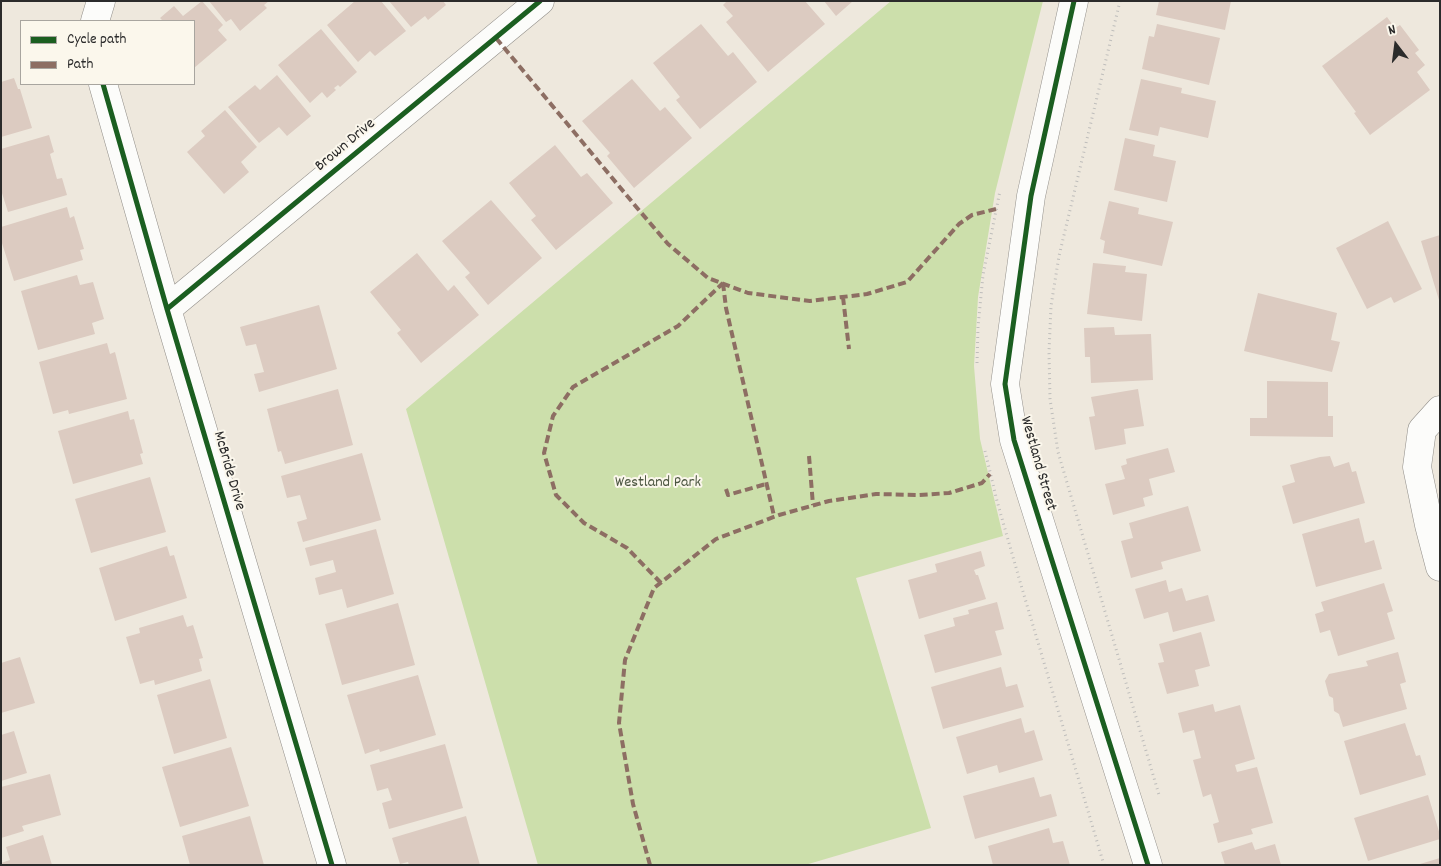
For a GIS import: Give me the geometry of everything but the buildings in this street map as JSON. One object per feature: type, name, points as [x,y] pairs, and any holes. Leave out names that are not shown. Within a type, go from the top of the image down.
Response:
[{"type":"street","points":[[94,20],[101,1]]},
{"type":"street","name":"Brown Drive","points":[[168,309],[540,1]]},
{"type":"street","name":"Westland Street","points":[[1074,1],[1031,196],[1005,384],[1014,440],[1148,865]]},
{"type":"street","name":"McBride Drive","points":[[103,85],[332,865]]},
{"type":"street","points":[[1440,410],[1422,430],[1417,467],[1428,525],[1440,567]]},
{"type":"path","points":[[1120,1],[1059,256],[1051,306],[1048,352],[1050,399],[1058,452],[1160,798]]},
{"type":"green space","name":"Westland Park","points":[[891,1],[1043,1],[995,193],[978,297],[974,366],[980,439],[1003,536],[856,578],[931,828],[805,865],[538,865],[406,409]]},
{"type":"marked path","points":[[496,38],[668,244],[708,278],[748,293],[810,301],[867,294],[907,282],[959,224],[972,215],[996,209]]},
{"type":"marked path","points":[[723,283],[726,308],[774,516]]},
{"type":"marked path","points":[[661,583],[627,548],[584,523],[556,495],[544,453],[553,416],[573,387],[678,326],[723,283]]},
{"type":"marked path","points":[[843,297],[849,349]]},
{"type":"marked path","points":[[809,456],[813,505]]},
{"type":"marked path","points":[[650,865],[633,804],[619,723],[625,660],[654,588],[716,539],[779,515],[829,501],[876,494],[919,495],[949,493],[982,483],[990,474]]},
{"type":"marked path","points":[[726,489],[728,495],[766,484]]},
{"type":"cycle path","points":[[167,309],[540,1]]},
{"type":"cycle path","points":[[1074,1],[1031,196],[1005,384],[1014,440],[1148,865]]},
{"type":"cycle path","points":[[103,85],[167,309],[332,865]]}]
